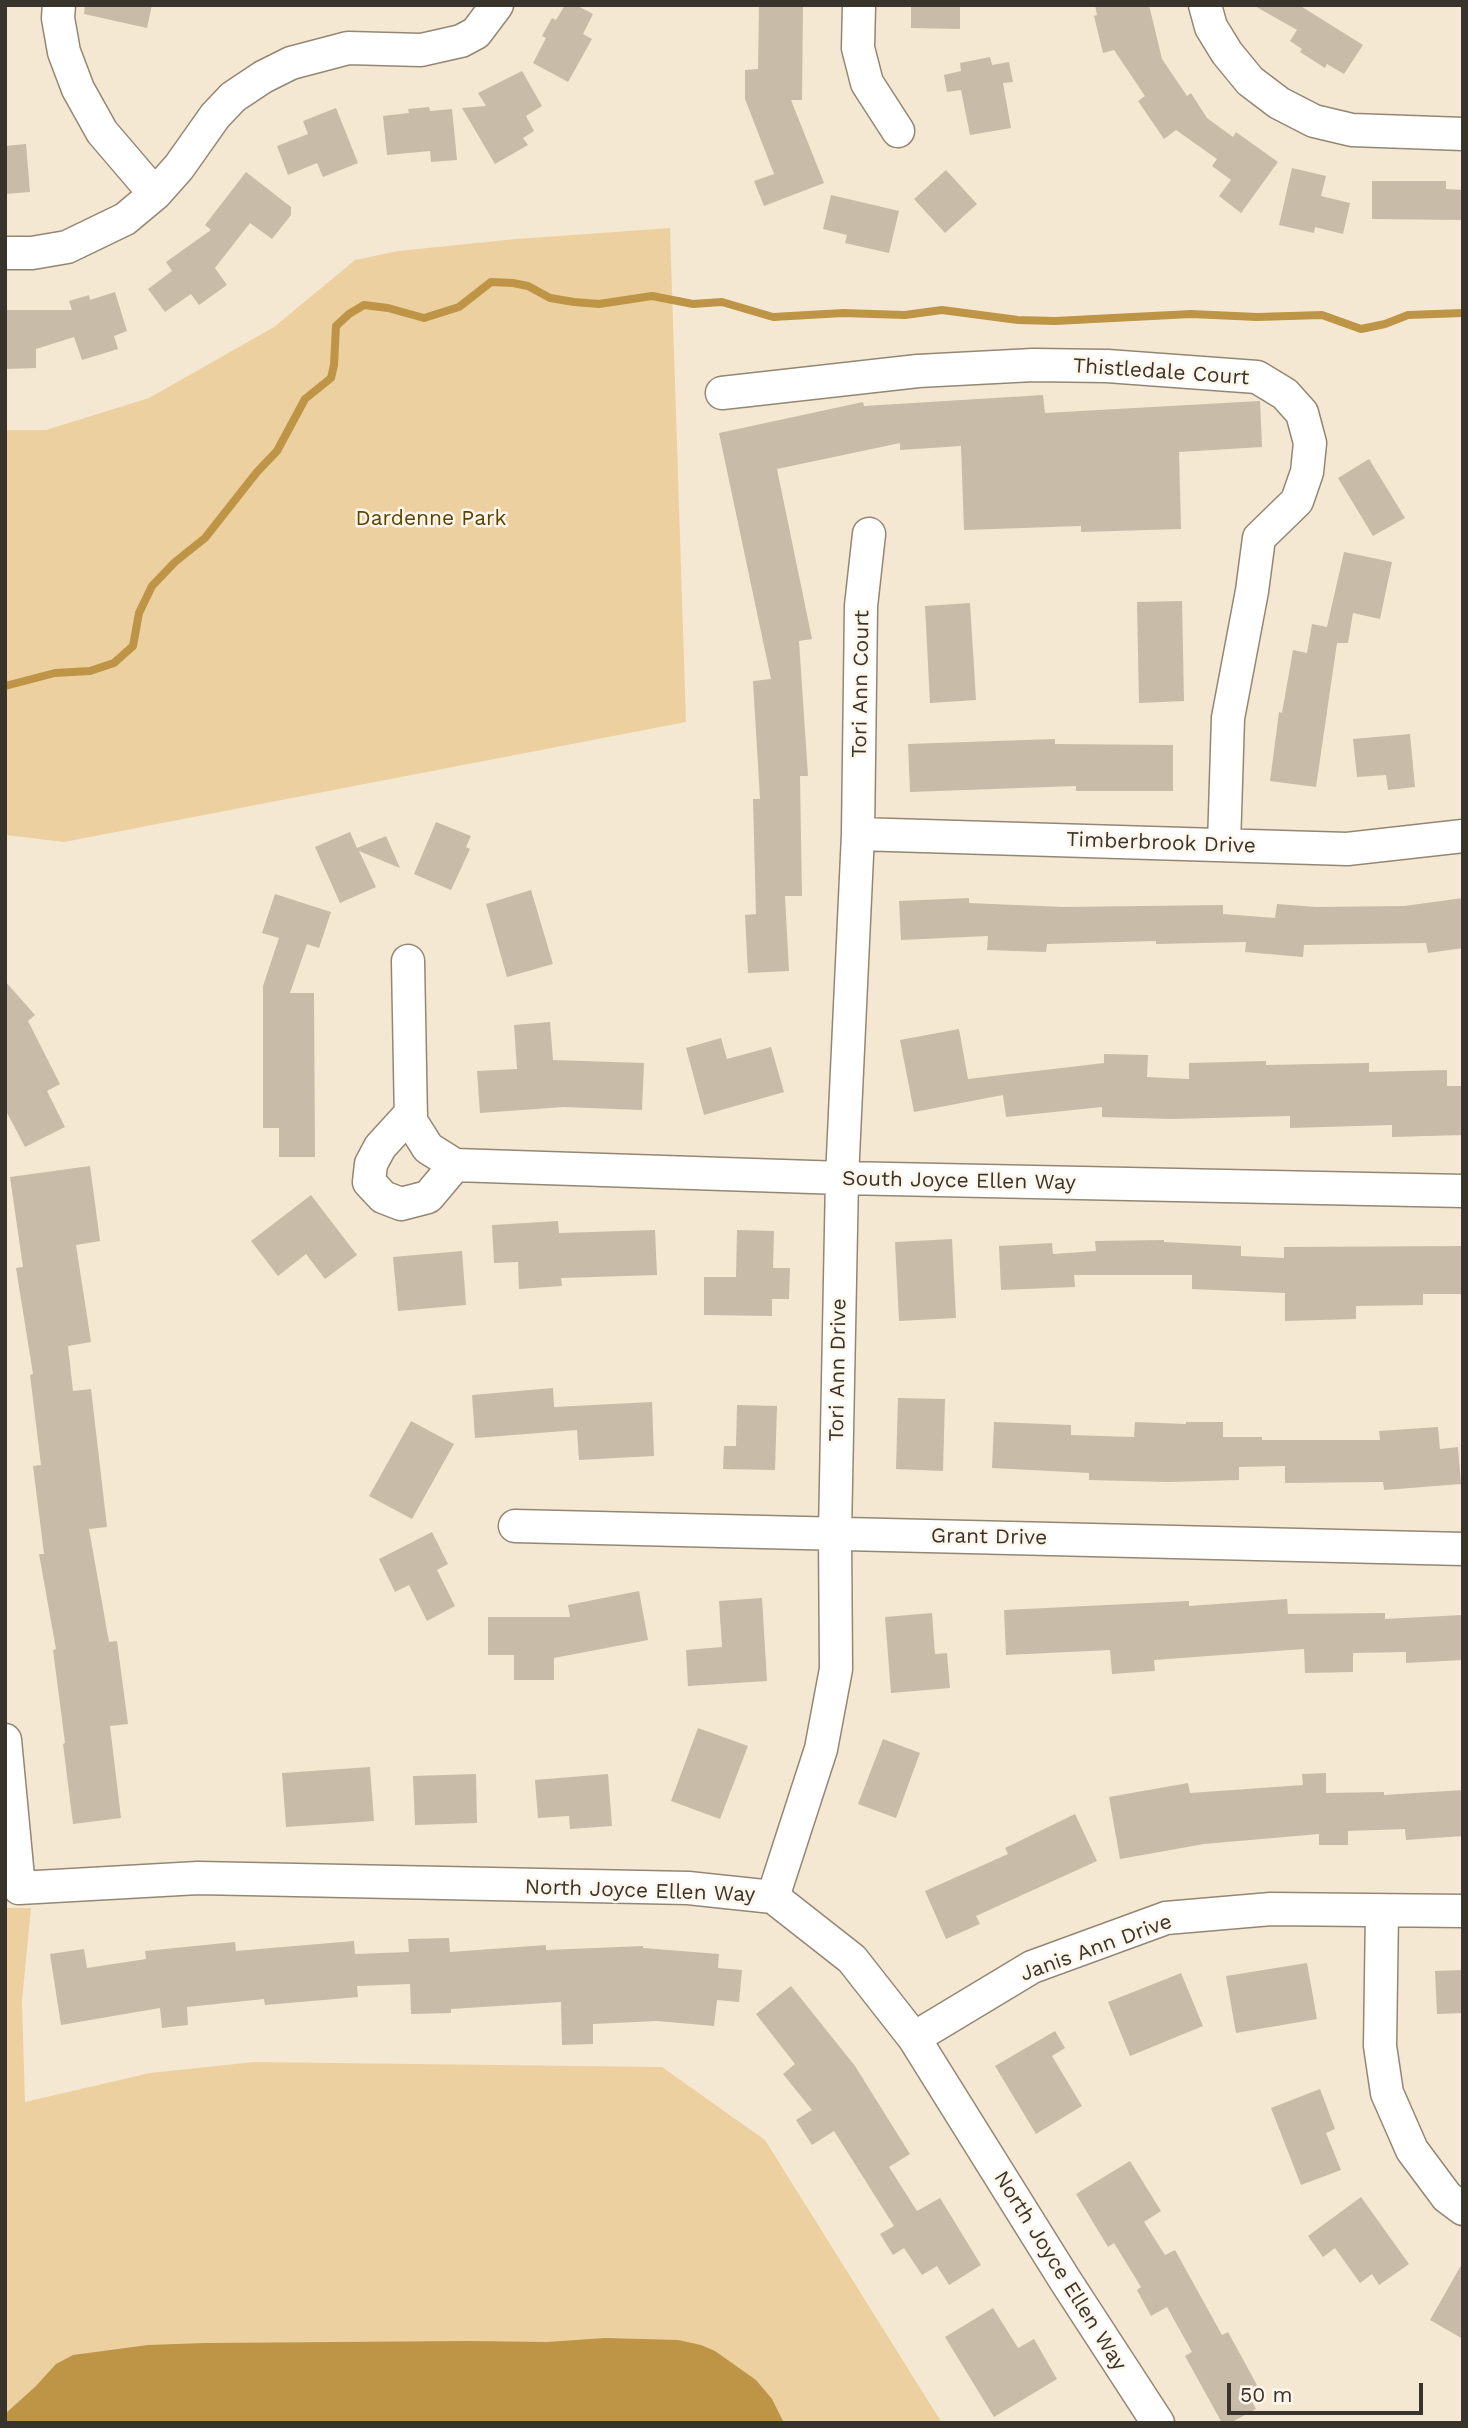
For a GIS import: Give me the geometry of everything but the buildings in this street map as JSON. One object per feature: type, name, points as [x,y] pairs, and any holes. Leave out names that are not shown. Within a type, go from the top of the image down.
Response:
[{"type":"street","points":[[59,5],[58,19],[64,51],[78,89],[102,132],[155,194]]},
{"type":"street","points":[[5,253],[32,253],[67,247],[125,219],[155,194],[179,167],[215,116],[233,97],[290,63],[348,48],[421,50],[461,41],[476,33],[497,5]]},
{"type":"street","points":[[859,5],[858,48],[867,83],[898,131]]},
{"type":"street","points":[[1205,5],[1211,27],[1227,53],[1250,81],[1279,103],[1314,121],[1352,130],[1463,134]]},
{"type":"street","name":"Thistledale Court","points":[[722,393],[918,372],[1046,365],[1107,366],[1257,377],[1285,394],[1302,413],[1310,443],[1307,472],[1297,501],[1259,538],[1228,718],[1224,845]]},
{"type":"street","name":"Tori Ann Court","points":[[858,834],[862,606],[869,534]]},
{"type":"street","name":"Timberbrook Drive","points":[[858,834],[1347,849],[1463,836]]},
{"type":"street","name":"Tori Ann Drive","points":[[773,1897],[821,1749],[836,1669],[835,1533],[842,1178],[858,834]]},
{"type":"street","points":[[408,961],[411,1113],[411,1122],[428,1148],[455,1165],[428,1197],[401,1204],[383,1198],[369,1182],[371,1164],[380,1147],[411,1113]]},
{"type":"street","name":"South Joyce Ellen Way","points":[[455,1165],[842,1178],[1463,1191]]},
{"type":"street","name":"Grant Drive","points":[[515,1525],[1463,1549]]},
{"type":"street","name":"North Joyce Ellen Way","points":[[5,1741],[19,1888],[198,1878],[688,1888],[773,1897],[852,1959],[914,2038],[1158,2423]]},
{"type":"street","name":"Janis Ann Drive","points":[[914,2038],[1032,1967],[1166,1918],[1270,1909],[1463,1911]]},
{"type":"street","points":[[1382,1911],[1380,2046],[1387,2093],[1412,2150],[1447,2197],[1463,2209]]},
{"type":"green space","name":"Dardenne Park","points":[[670,228],[686,722],[64,842],[5,835],[5,430],[46,430],[149,398],[274,327],[355,260],[398,251],[516,239]]},
{"type":"green space","points":[[5,1908],[31,1908],[22,2001],[25,2102],[150,2073],[254,2062],[662,2067],[765,2140],[942,2423],[5,2423]]},
{"type":"shaded area","points":[[605,2338],[678,2340],[715,2351],[756,2380],[772,2399],[784,2423],[5,2423],[5,2414],[56,2364],[73,2355],[148,2345],[205,2343],[547,2342]]},
{"type":"waterway","points":[[5,686],[55,673],[90,671],[114,663],[133,646],[139,613],[152,586],[175,562],[205,538],[277,451],[305,399],[331,378],[336,326],[364,305],[388,308],[424,318],[459,307],[491,282],[528,286],[550,298],[574,302],[599,304],[652,296],[693,304],[722,302],[773,317],[843,313],[905,315],[942,310],[1018,320],[1055,321],[1191,314],[1257,317],[1322,315],[1361,329],[1408,315],[1463,313]]}]
